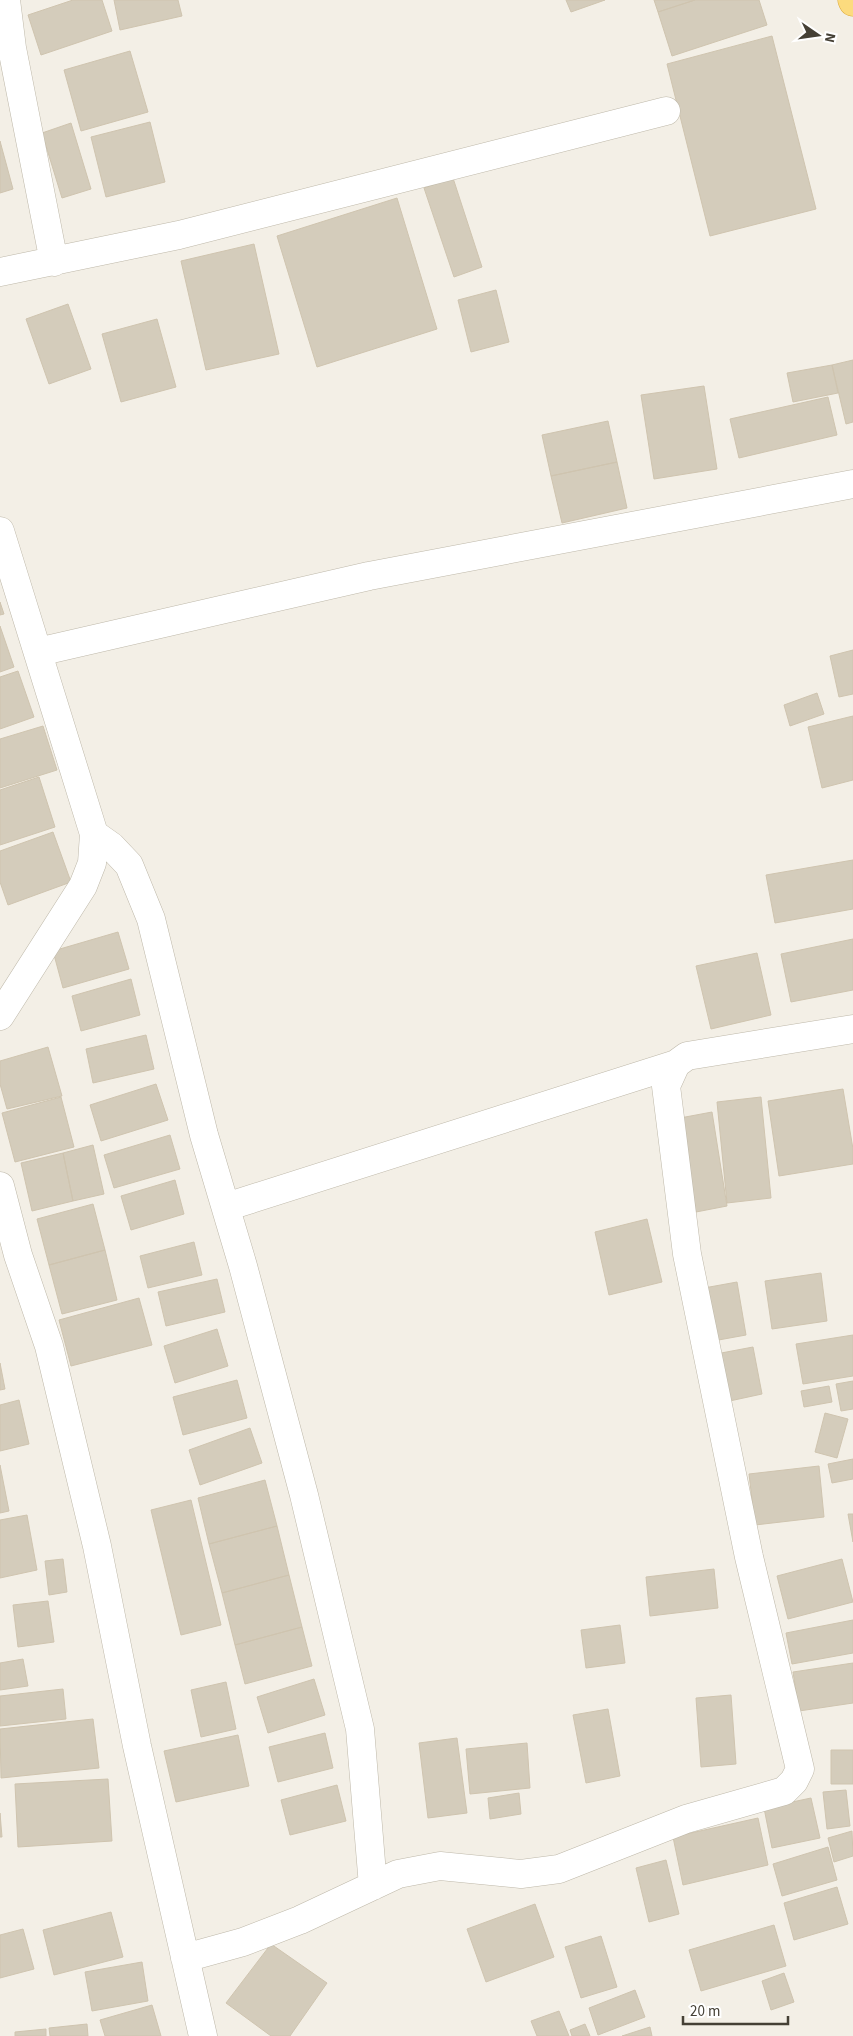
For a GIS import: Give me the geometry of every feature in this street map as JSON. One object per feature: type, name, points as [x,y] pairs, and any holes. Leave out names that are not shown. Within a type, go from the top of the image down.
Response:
[{"type":"street","points":[[6,0],[12,48],[54,262]]},
{"type":"street","points":[[0,272],[180,235],[666,111]]},
{"type":"street","points":[[38,652],[369,576],[853,484]]},
{"type":"street","points":[[0,1016],[83,886],[92,863],[94,834],[2,542]]},
{"type":"street","points":[[94,834],[112,846],[129,865],[150,919],[204,1135],[226,1207],[304,1495],[360,1729],[373,1886]]},
{"type":"street","points":[[226,1207],[676,1064],[688,1056],[853,1029]]},
{"type":"street","points":[[185,1958],[243,1942],[300,1920],[398,1874],[440,1866],[521,1874],[559,1869],[686,1819],[784,1791],[794,1782],[800,1769],[747,1548],[686,1254],[666,1086],[676,1064]]},
{"type":"street","points":[[0,1186],[18,1255],[49,1346],[98,1546],[138,1746],[203,2036]]},
{"type":"building","points":[[73,0],[102,0],[112,31],[41,55],[28,15]]},
{"type":"building","points":[[114,0],[178,0],[182,16],[120,30]]},
{"type":"building","points":[[566,0],[605,0],[571,12]]},
{"type":"building","points":[[654,0],[695,0],[658,12]]},
{"type":"building","points":[[695,0],[759,0],[767,25],[672,56],[658,12]]},
{"type":"building","points":[[772,36],[816,209],[710,236],[667,64]]},
{"type":"building","points":[[130,51],[148,112],[81,131],[64,70]]},
{"type":"building","points":[[150,122],[165,182],[106,197],[91,137]]},
{"type":"building","points":[[71,123],[91,189],[62,198],[42,133]]},
{"type":"building","points":[[0,141],[13,189],[0,193]]},
{"type":"building","points":[[453,178],[482,267],[454,277],[424,188]]},
{"type":"building","points":[[397,198],[437,329],[317,367],[277,236]]},
{"type":"building","points":[[254,244],[279,354],[206,370],[181,261]]},
{"type":"building","points":[[496,290],[509,342],[471,352],[458,300]]},
{"type":"building","points":[[68,304],[91,369],[49,384],[26,319]]},
{"type":"building","points":[[157,319],[176,387],[121,402],[102,334]]},
{"type":"building","points":[[853,360],[853,422],[846,424],[832,365]]},
{"type":"building","points":[[832,365],[838,393],[793,402],[787,373]]},
{"type":"building","points":[[704,386],[717,469],[654,479],[641,395]]},
{"type":"building","points":[[828,397],[837,435],[739,458],[730,419]]},
{"type":"building","points":[[608,421],[617,462],[551,476],[542,435]]},
{"type":"building","points":[[617,462],[627,508],[562,523],[551,476]]},
{"type":"building","points":[[0,602],[4,614],[0,615]]},
{"type":"building","points":[[0,626],[14,667],[0,672]]},
{"type":"building","points":[[853,650],[853,694],[839,697],[830,656]]},
{"type":"building","points":[[18,671],[34,717],[0,729],[0,677]]},
{"type":"building","points":[[817,693],[824,714],[790,726],[784,705]]},
{"type":"building","points":[[853,716],[853,780],[822,788],[808,727]]},
{"type":"building","points":[[43,726],[57,770],[0,788],[0,739]]},
{"type":"building","points":[[39,777],[55,827],[0,845],[0,790]]},
{"type":"building","points":[[53,832],[71,882],[8,905],[0,882],[0,851]]},
{"type":"building","points":[[853,860],[853,909],[775,923],[766,875]]},
{"type":"building","points":[[118,932],[129,969],[63,988],[53,951]]},
{"type":"building","points":[[853,939],[853,990],[791,1002],[781,954]]},
{"type":"building","points":[[757,953],[771,1015],[711,1029],[696,966]]},
{"type":"building","points":[[131,979],[140,1015],[81,1031],[72,996]]},
{"type":"building","points":[[146,1035],[154,1069],[93,1083],[86,1049]]},
{"type":"building","points":[[48,1047],[62,1096],[7,1109],[0,1084],[0,1061]]},
{"type":"building","points":[[156,1084],[168,1120],[101,1141],[90,1105]]},
{"type":"building","points":[[843,1089],[853,1149],[853,1164],[779,1176],[768,1101]]},
{"type":"building","points":[[61,1097],[74,1147],[15,1162],[2,1113]]},
{"type":"building","points":[[761,1097],[771,1198],[727,1203],[717,1102]]},
{"type":"building","points":[[712,1112],[727,1206],[696,1212],[680,1118]]},
{"type":"building","points":[[170,1135],[180,1169],[114,1188],[104,1155]]},
{"type":"building","points":[[93,1145],[104,1194],[73,1201],[63,1153]]},
{"type":"building","points":[[63,1153],[73,1201],[32,1211],[21,1163]]},
{"type":"building","points":[[175,1180],[184,1214],[131,1230],[121,1196]]},
{"type":"building","points":[[93,1204],[105,1250],[49,1265],[37,1219]]},
{"type":"building","points":[[647,1219],[662,1282],[609,1295],[595,1232]]},
{"type":"building","points":[[194,1242],[202,1275],[148,1288],[140,1256]]},
{"type":"building","points":[[105,1250],[117,1300],[62,1314],[49,1265]]},
{"type":"building","points":[[821,1273],[827,1321],[772,1329],[765,1281]]},
{"type":"building","points":[[217,1279],[225,1312],[166,1326],[158,1292]]},
{"type":"building","points":[[737,1282],[746,1335],[713,1341],[704,1288]]},
{"type":"building","points":[[139,1298],[152,1345],[71,1366],[59,1320]]},
{"type":"building","points":[[217,1329],[228,1366],[175,1383],[164,1346]]},
{"type":"building","points":[[853,1335],[853,1376],[803,1384],[796,1344]]},
{"type":"building","points":[[753,1347],[762,1394],[725,1402],[716,1354]]},
{"type":"building","points":[[0,1363],[5,1389],[0,1390]]},
{"type":"building","points":[[237,1380],[247,1418],[183,1435],[173,1397]]},
{"type":"building","points":[[853,1381],[853,1409],[841,1411],[836,1384]]},
{"type":"building","points":[[829,1386],[832,1402],[804,1407],[801,1391]]},
{"type":"building","points":[[19,1400],[29,1444],[0,1451],[0,1405]]},
{"type":"building","points":[[825,1413],[848,1419],[837,1458],[815,1452]]},
{"type":"building","points":[[250,1428],[262,1463],[200,1485],[189,1450]]},
{"type":"building","points":[[853,1459],[853,1479],[832,1483],[828,1464]]},
{"type":"building","points":[[0,1465],[9,1511],[0,1513]]},
{"type":"building","points":[[819,1466],[824,1517],[755,1525],[749,1474]]},
{"type":"building","points":[[265,1480],[277,1526],[209,1544],[198,1498]]},
{"type":"building","points":[[191,1500],[221,1625],[181,1635],[151,1510]]},
{"type":"building","points":[[848,1514],[853,1514],[853,1542]]},
{"type":"building","points":[[27,1515],[37,1570],[0,1578],[0,1520]]},
{"type":"building","points":[[277,1526],[289,1575],[222,1593],[209,1544]]},
{"type":"building","points":[[63,1559],[67,1592],[49,1595],[45,1561]]},
{"type":"building","points":[[842,1559],[853,1602],[788,1619],[777,1576]]},
{"type":"building","points":[[714,1569],[718,1608],[650,1616],[646,1577]]},
{"type":"building","points":[[289,1575],[302,1627],[235,1645],[222,1593]]},
{"type":"building","points":[[48,1601],[54,1642],[18,1647],[13,1605]]},
{"type":"building","points":[[853,1620],[853,1653],[792,1664],[786,1633]]},
{"type":"building","points":[[620,1625],[625,1663],[586,1668],[581,1630]]},
{"type":"building","points":[[302,1627],[312,1666],[245,1684],[235,1645]]},
{"type":"building","points":[[23,1659],[28,1686],[0,1690],[0,1663]]},
{"type":"building","points":[[853,1663],[853,1703],[799,1711],[793,1672]]},
{"type":"building","points":[[314,1679],[325,1715],[268,1733],[257,1697]]},
{"type":"building","points":[[226,1682],[236,1729],[201,1737],[191,1690]]},
{"type":"building","points":[[63,1689],[66,1719],[0,1726],[0,1696]]},
{"type":"building","points":[[731,1695],[736,1764],[701,1767],[696,1698]]},
{"type":"building","points":[[608,1709],[620,1776],[586,1783],[573,1715]]},
{"type":"building","points":[[93,1719],[99,1768],[1,1778],[0,1729]]},
{"type":"building","points":[[325,1733],[333,1768],[278,1782],[269,1747]]},
{"type":"building","points":[[238,1735],[249,1786],[176,1802],[164,1751]]},
{"type":"building","points":[[457,1738],[467,1813],[428,1818],[419,1743]]},
{"type":"building","points":[[527,1743],[530,1788],[470,1794],[466,1749]]},
{"type":"building","points":[[831,1750],[853,1750],[853,1784],[831,1784]]},
{"type":"building","points":[[108,1779],[112,1841],[18,1847],[15,1784]]},
{"type":"building","points":[[337,1785],[346,1821],[290,1835],[281,1800]]},
{"type":"building","points":[[846,1790],[850,1826],[827,1829],[823,1792]]},
{"type":"building","points":[[519,1793],[521,1814],[490,1819],[488,1798]]},
{"type":"building","points":[[811,1798],[820,1838],[772,1848],[764,1808]]},
{"type":"building","points":[[0,1813],[2,1837],[0,1837]]},
{"type":"building","points":[[758,1818],[768,1865],[683,1885],[673,1837]]},
{"type":"building","points":[[852,1831],[853,1856],[834,1862],[828,1838]]},
{"type":"building","points":[[828,1847],[837,1880],[782,1896],[773,1864]]},
{"type":"building","points":[[666,1860],[679,1914],[649,1922],[636,1868]]},
{"type":"building","points":[[837,1887],[848,1924],[794,1940],[784,1903]]},
{"type":"building","points":[[535,1904],[554,1957],[486,1982],[467,1929]]},
{"type":"building","points":[[111,1912],[123,1957],[54,1975],[43,1930]]},
{"type":"building","points":[[774,1925],[786,1966],[701,1991],[689,1950]]},
{"type":"building","points":[[23,1929],[34,1969],[0,1978],[0,1935]]},
{"type":"building","points":[[601,1936],[617,1987],[581,1998],[565,1947]]},
{"type":"building","points":[[271,1944],[327,1983],[290,2036],[271,2036],[226,2003]]},
{"type":"building","points":[[142,1962],[148,2001],[92,2011],[85,1972]]},
{"type":"building","points":[[784,1973],[794,2002],[771,2010],[762,1981]]},
{"type":"building","points":[[635,1990],[645,2017],[598,2035],[589,2008]]},
{"type":"building","points":[[152,2005],[161,2036],[105,2036],[100,2020]]},
{"type":"building","points":[[559,2011],[569,2036],[537,2036],[531,2021]]},
{"type":"building","points":[[87,2024],[88,2036],[50,2036],[49,2028]]},
{"type":"building","points":[[585,2024],[590,2036],[572,2036],[570,2030]]},
{"type":"building","points":[[650,2027],[652,2036],[622,2036]]},
{"type":"building","points":[[46,2029],[46,2036],[15,2036],[15,2032]]}]
